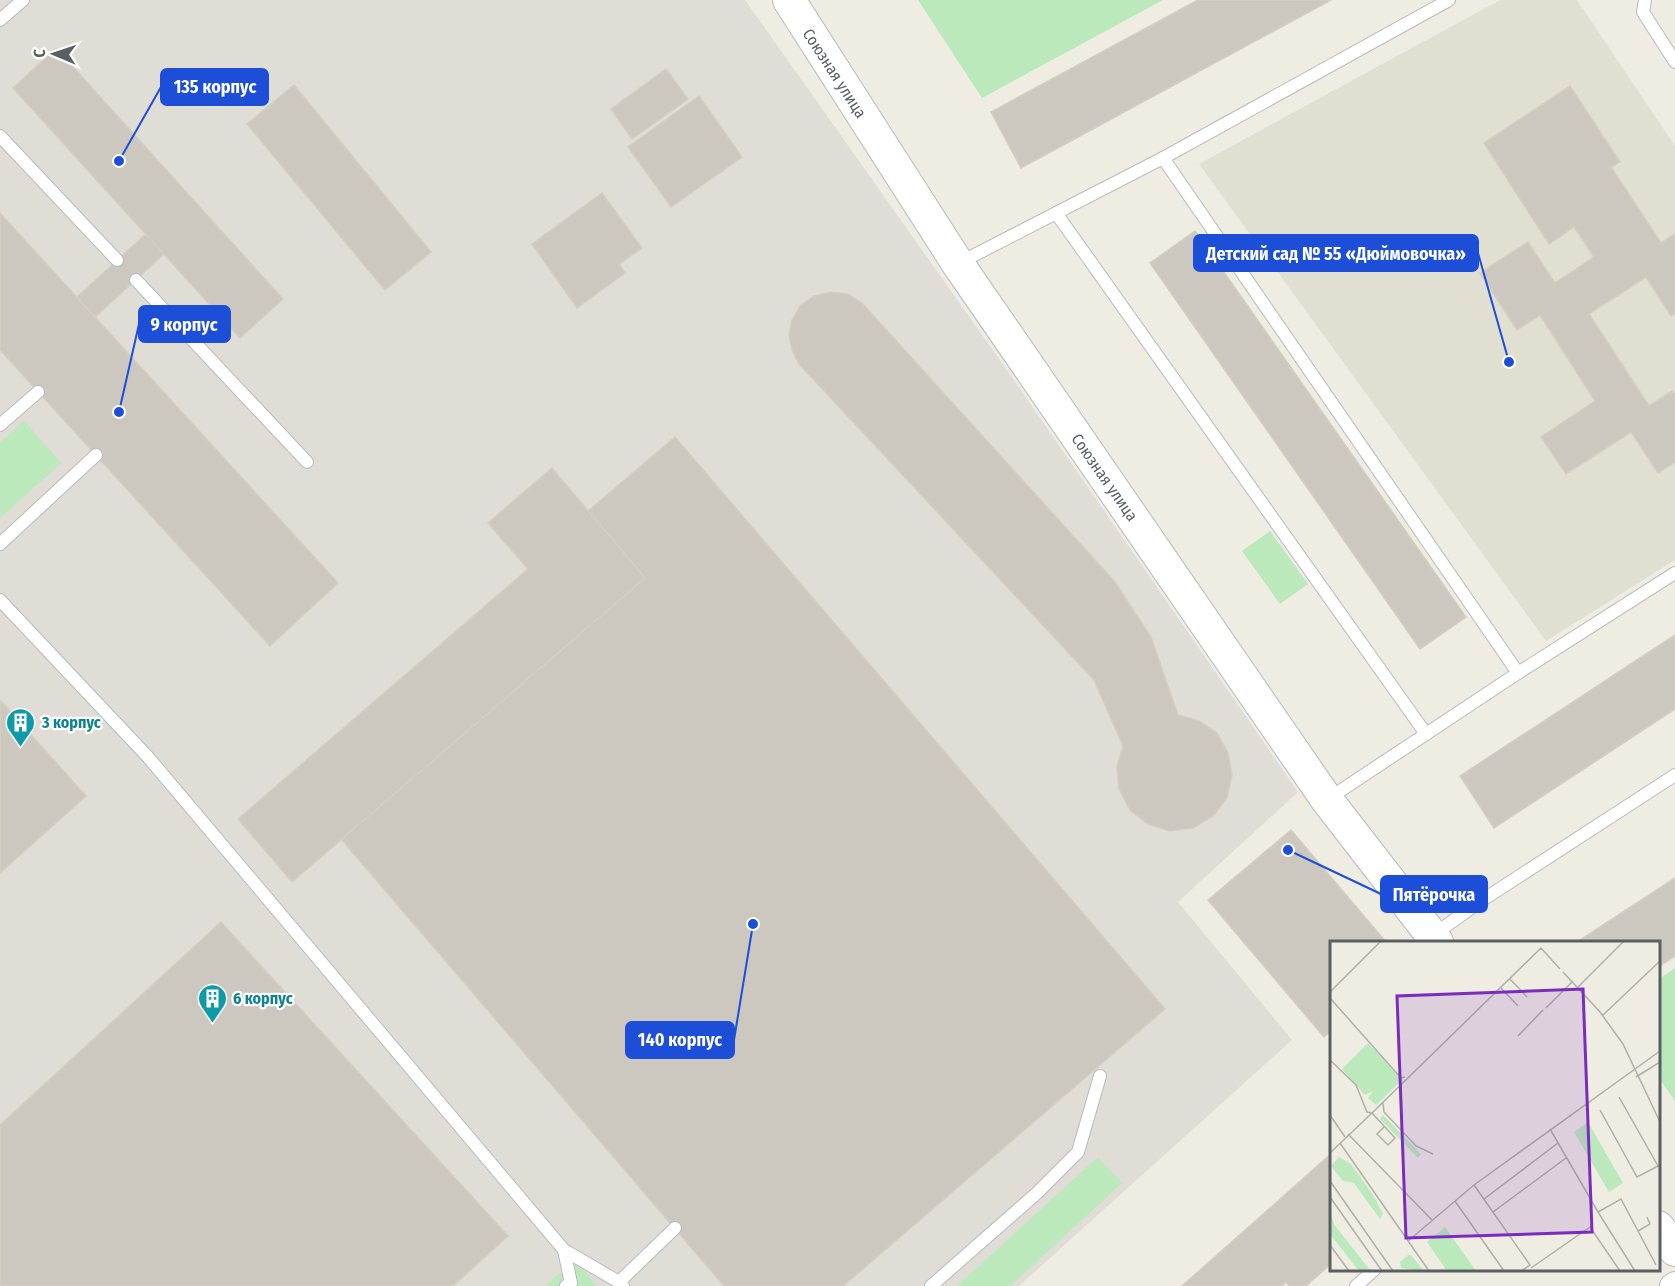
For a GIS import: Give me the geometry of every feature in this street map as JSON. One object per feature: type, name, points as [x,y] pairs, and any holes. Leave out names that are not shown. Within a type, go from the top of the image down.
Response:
[{"type":"street","name":"Союзная улица","points":[[789,0],[958,264],[1327,800],[1434,939]]},
{"type":"street","points":[[1660,1228],[1675,1250]]},
{"type":"lane","points":[[0,20],[23,0]]},
{"type":"lane","points":[[958,264],[1163,158],[1449,0]]},
{"type":"lane","points":[[1645,0],[1643,12],[1675,62]]},
{"type":"lane","points":[[0,136],[117,260]]},
{"type":"lane","points":[[1163,158],[1518,674]]},
{"type":"lane","points":[[1056,213],[1426,734]]},
{"type":"lane","points":[[136,280],[307,462]]},
{"type":"lane","points":[[0,425],[38,392]]},
{"type":"lane","points":[[0,544],[96,455]]},
{"type":"lane","points":[[1327,800],[1675,573]]},
{"type":"lane","points":[[0,600],[148,757],[564,1250],[621,1284],[675,1228]]},
{"type":"lane","points":[[1434,939],[1491,895],[1675,775]]},
{"type":"lane","points":[[931,1286],[1037,1193],[1078,1152],[1100,1076]]},
{"type":"lane","points":[[564,1250],[571,1283],[567,1286]]},
{"type":"lane","points":[[1356,1286],[1372,1271]]},
{"type":"shaded area","points":[[0,0],[745,0],[1009,373],[1298,792],[1178,902],[1292,1040],[1019,1286],[0,1286]]},
{"type":"shaded area","points":[[1500,0],[1577,0],[1675,146],[1675,560],[1546,641],[1199,164]]},
{"type":"green space","points":[[918,0],[1163,0],[982,98]]},
{"type":"green space","points":[[24,421],[61,463],[0,518],[0,443]]},
{"type":"green space","points":[[1270,531],[1308,584],[1280,604],[1242,551]]},
{"type":"green space","points":[[1675,968],[1675,1101],[1660,1079],[1660,978]]},
{"type":"green space","points":[[1098,1157],[1122,1183],[1010,1286],[957,1286]]},
{"type":"green space","points":[[577,1263],[597,1286],[545,1286],[559,1274]]},
{"type":"building","points":[[1198,0],[1331,0],[1021,168],[991,112]]},
{"type":"building","points":[[56,48],[283,299],[240,338],[13,88]]},
{"type":"building","points":[[666,69],[688,99],[632,139],[611,109]]},
{"type":"building","points":[[294,85],[431,252],[385,290],[247,124]]},
{"type":"building","points":[[1570,86],[1620,162],[1611,167],[1661,243],[1675,234],[1675,313],[1671,316],[1646,277],[1589,314],[1649,406],[1672,391],[1675,395],[1675,462],[1658,473],[1631,432],[1566,474],[1541,437],[1595,401],[1540,315],[1517,330],[1480,273],[1528,242],[1555,283],[1594,257],[1574,227],[1549,244],[1484,143]]},
{"type":"building","points":[[699,96],[742,157],[671,207],[628,147]]},
{"type":"building","points":[[602,193],[642,248],[619,264],[625,273],[577,308],[532,244]]},
{"type":"building","points":[[0,213],[338,583],[270,646],[0,350]]},
{"type":"building","points":[[1195,231],[1466,617],[1420,649],[1150,263]]},
{"type":"building","points":[[146,234],[164,254],[95,317],[77,297]]},
{"type":"building","points":[[831,292],[848,294],[862,303],[1115,582],[1151,637],[1178,715],[1199,721],[1217,733],[1228,753],[1232,775],[1227,798],[1213,816],[1193,828],[1170,831],[1148,824],[1130,810],[1119,789],[1117,767],[1123,746],[1094,680],[799,364],[792,350],[789,335],[792,320],[800,306],[814,296]]},
{"type":"building","points":[[675,437],[1165,1009],[843,1286],[724,1286],[341,839],[645,578],[588,511]]},
{"type":"building","points":[[552,468],[645,578],[292,882],[238,819],[528,569],[488,523]]},
{"type":"building","points":[[1675,635],[1675,709],[1494,828],[1460,776]]},
{"type":"building","name":"3 корпус","points":[[0,700],[86,796],[0,873]]},
{"type":"building","points":[[1291,830],[1385,941],[1330,941],[1330,1032],[1324,1037],[1208,900]]},
{"type":"building","points":[[1675,878],[1675,956],[1660,966],[1660,941],[1579,941]]},
{"type":"building","name":"6 корпус","points":[[221,922],[508,1236],[453,1286],[0,1286],[0,1125]]},
{"type":"building","points":[[1330,1155],[1330,1265],[1306,1286],[1289,1286],[1286,1282],[1282,1286],[1182,1286]]},
{"type":"place","name":"135 корпус","points":[[119,161]]},
{"type":"place","name":"Детский сад № 55 «Дюймовочка»","points":[[1509,362]]},
{"type":"place","name":"9 корпус","points":[[119,412]]},
{"type":"place","name":"3 корпус","points":[[21,748]]},
{"type":"place","name":"Пятёрочка","points":[[1288,850]]},
{"type":"place","name":"140 корпус","points":[[753,924]]},
{"type":"place","name":"6 корпус","points":[[212,1024]]}]
